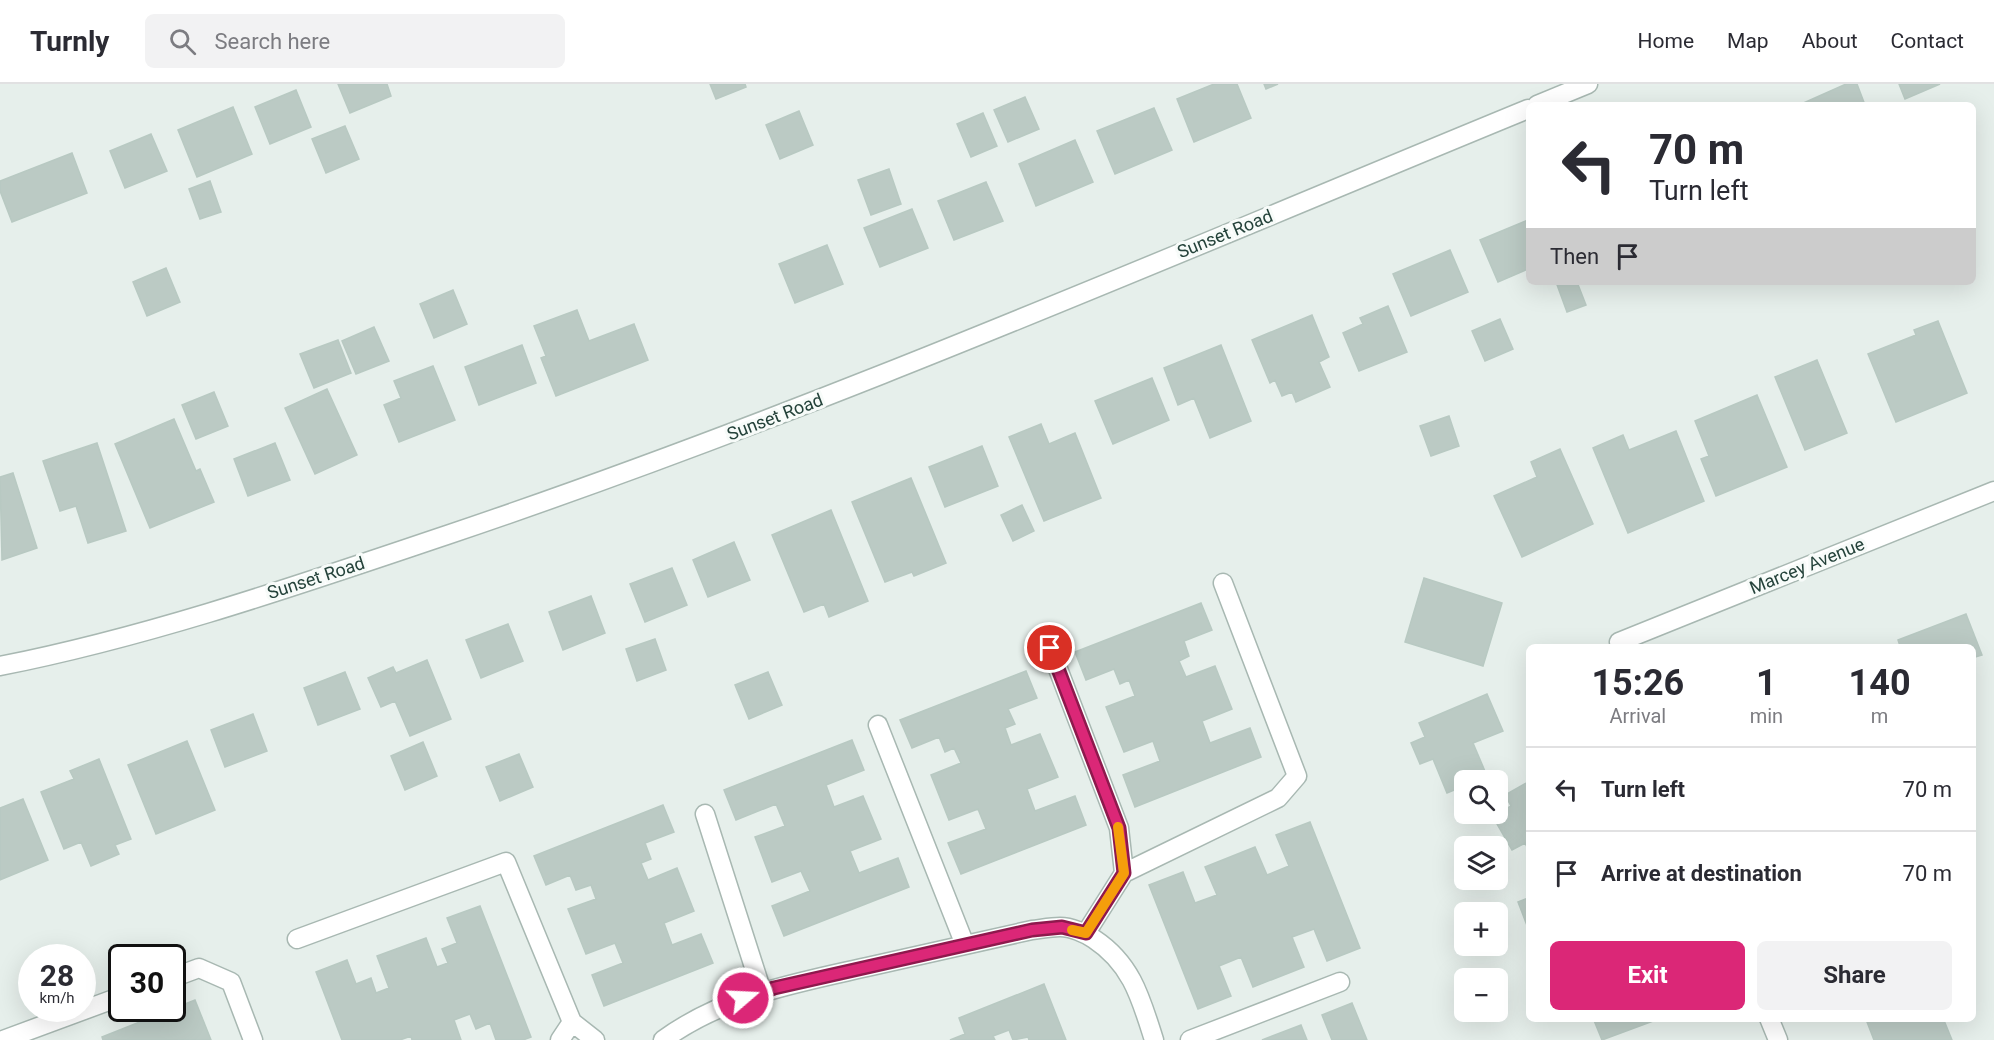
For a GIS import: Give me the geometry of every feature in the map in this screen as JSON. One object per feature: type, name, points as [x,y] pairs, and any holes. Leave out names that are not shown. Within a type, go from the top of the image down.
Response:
[{"type":"street","points":[[1544,102],[1588,84]]},
{"type":"street","name":"Sunset Road","points":[[0,666],[98,643],[214,610],[322,577],[578,490],[809,405],[1526,109]]},
{"type":"street","name":"Marcey Avenue","points":[[1620,644],[1994,490]]},
{"type":"street","points":[[1086,933],[1124,873],[1278,798],[1297,776],[1222,583]]},
{"type":"street","points":[[1050,648],[1119,828],[1124,873]]},
{"type":"street","points":[[878,724],[965,945]]},
{"type":"street","points":[[705,814],[762,992]]},
{"type":"street","points":[[297,939],[506,862],[572,1022],[595,1040]]},
{"type":"street","points":[[663,1040],[682,1026],[725,1005],[762,992],[965,945],[1062,927],[1086,933],[1109,948],[1127,968],[1139,992],[1154,1040]]},
{"type":"street","points":[[186,973],[199,968],[231,982],[253,1040]]},
{"type":"street","points":[[1190,1040],[1340,982]]},
{"type":"street","points":[[3,1040],[108,1001]]},
{"type":"street","points":[[560,1040],[572,1022]]},
{"type":"street","points":[[1771,1022],[1778,1040]]},
{"type":"building","points":[[338,84],[387,84],[391,96],[350,113]]},
{"type":"building","points":[[710,84],[745,84],[746,87],[716,99]]},
{"type":"building","points":[[1214,84],[1237,84],[1251,118],[1194,142],[1177,99]]},
{"type":"building","points":[[1264,84],[1278,84],[1266,89]]},
{"type":"building","points":[[1846,84],[1857,84],[1864,102],[1806,102]]},
{"type":"building","points":[[1899,84],[1940,84],[1905,99]]},
{"type":"building","points":[[296,90],[311,127],[270,144],[255,107]]},
{"type":"building","points":[[1025,97],[1039,129],[1008,142],[994,110]]},
{"type":"building","points":[[233,107],[252,154],[197,177],[178,130]]},
{"type":"building","points":[[1154,108],[1172,150],[1115,174],[1097,131]]},
{"type":"building","points":[[799,111],[813,145],[780,159],[766,125]]},
{"type":"building","points":[[983,113],[997,146],[971,157],[957,124]]},
{"type":"building","points":[[345,126],[359,159],[326,173],[312,139]]},
{"type":"building","points":[[151,134],[167,171],[125,188],[110,151]]},
{"type":"building","points":[[1075,140],[1093,182],[1036,206],[1019,164]]},
{"type":"building","points":[[72,153],[87,193],[12,222],[0,191],[0,181]]},
{"type":"building","points":[[889,169],[901,204],[871,215],[858,180]]},
{"type":"building","points":[[210,181],[221,212],[200,219],[189,189]]},
{"type":"building","points":[[986,182],[1003,221],[954,240],[938,201]]},
{"type":"building","points":[[912,209],[928,248],[880,267],[864,228]]},
{"type":"building","points":[[1526,221],[1526,270],[1498,282],[1480,240]]},
{"type":"building","points":[[827,245],[843,284],[795,303],[779,264]]},
{"type":"building","points":[[1450,250],[1468,292],[1411,316],[1393,274]]},
{"type":"building","points":[[166,268],[180,302],[147,316],[133,282]]},
{"type":"building","points":[[1557,285],[1578,285],[1586,305],[1567,312]]},
{"type":"building","points":[[453,290],[467,324],[434,338],[420,304]]},
{"type":"building","points":[[1388,306],[1407,352],[1359,371],[1343,333],[1363,324],[1360,318]]},
{"type":"building","points":[[577,310],[589,341],[634,324],[648,360],[556,396],[541,358],[546,356],[534,326]]},
{"type":"building","points":[[1312,315],[1329,357],[1319,362],[1330,387],[1296,402],[1292,392],[1282,396],[1275,380],[1270,383],[1252,340]]},
{"type":"building","points":[[1500,319],[1513,349],[1485,361],[1472,331]]},
{"type":"building","points":[[1938,321],[1967,393],[1896,422],[1868,354],[1916,335],[1914,330]]},
{"type":"building","points":[[374,327],[389,361],[356,374],[342,341]]},
{"type":"building","points":[[338,340],[351,373],[314,388],[300,354]]},
{"type":"building","points":[[522,345],[536,383],[479,405],[465,367]]},
{"type":"building","points":[[1221,345],[1251,421],[1210,438],[1194,398],[1178,405],[1164,368]]},
{"type":"building","points":[[1817,360],[1847,433],[1805,450],[1775,377]]},
{"type":"building","points":[[433,366],[455,420],[399,442],[384,405],[401,398],[394,381]]},
{"type":"building","points":[[1152,378],[1169,420],[1113,444],[1095,401]]},
{"type":"building","points":[[327,389],[357,455],[315,474],[285,408]]},
{"type":"building","points":[[214,392],[228,426],[196,439],[182,405]]},
{"type":"building","points":[[1757,395],[1787,467],[1716,496],[1701,459],[1709,456],[1695,421]]},
{"type":"building","points":[[1449,416],[1459,446],[1431,456],[1420,426]]},
{"type":"building","points":[[174,419],[196,471],[200,469],[214,502],[150,528],[115,444]]},
{"type":"building","points":[[1041,424],[1049,444],[1075,433],[1101,498],[1044,521],[1009,437]]},
{"type":"building","points":[[1676,431],[1704,501],[1628,533],[1593,448],[1623,435],[1629,450]]},
{"type":"building","points":[[97,443],[126,531],[88,543],[76,506],[60,511],[43,461]]},
{"type":"building","points":[[275,443],[290,480],[248,496],[234,459]]},
{"type":"building","points":[[982,446],[998,486],[945,507],[929,467]]},
{"type":"building","points":[[1560,449],[1593,524],[1522,557],[1494,496],[1537,477],[1531,462]]},
{"type":"building","points":[[13,473],[37,548],[2,560],[0,477]]},
{"type":"building","points":[[911,478],[946,563],[914,576],[912,572],[885,582],[852,502]]},
{"type":"building","points":[[1022,505],[1034,531],[1013,541],[1001,515]]},
{"type":"building","points":[[831,510],[868,601],[829,617],[824,604],[804,612],[772,535]]},
{"type":"building","points":[[734,542],[750,580],[708,597],[693,560]]},
{"type":"building","points":[[672,568],[687,605],[645,622],[630,584]]},
{"type":"building","points":[[1424,578],[1502,603],[1483,666],[1405,642]]},
{"type":"building","points":[[591,596],[605,633],[563,650],[549,612]]},
{"type":"building","points":[[1201,603],[1212,630],[1184,641],[1189,656],[1179,661],[1186,677],[1215,666],[1232,709],[1202,721],[1210,743],[1250,728],[1261,757],[1135,807],[1123,775],[1160,761],[1153,741],[1124,752],[1106,707],[1135,696],[1129,680],[1120,684],[1114,669],[1086,680],[1075,652]]},
{"type":"building","points":[[1966,614],[1982,655],[1976,657],[1976,644],[1899,644],[1898,640]]},
{"type":"building","points":[[508,624],[523,661],[481,678],[466,640]]},
{"type":"building","points":[[655,639],[666,670],[637,681],[626,649]]},
{"type":"building","points":[[427,660],[451,719],[410,736],[395,701],[381,707],[368,678],[393,667],[396,673]]},
{"type":"building","points":[[1026,671],[1037,698],[1008,709],[1015,724],[1005,728],[1011,745],[1040,734],[1058,777],[1027,789],[1035,811],[1075,796],[1086,825],[961,874],[948,843],[986,829],[978,809],[949,820],[931,775],[961,763],[954,748],[945,752],[939,737],[912,748],[900,720]]},
{"type":"building","points":[[345,672],[360,709],[318,725],[304,688]]},
{"type":"building","points":[[768,672],[782,705],[749,719],[735,685]]},
{"type":"building","points":[[1487,694],[1503,731],[1473,743],[1484,770],[1454,770],[1454,790],[1447,793],[1433,759],[1420,764],[1411,743],[1425,737],[1419,723]]},
{"type":"building","points":[[253,714],[267,751],[225,767],[211,730]]},
{"type":"building","points":[[852,740],[864,770],[826,785],[834,807],[863,796],[881,839],[850,851],[859,873],[898,858],[909,887],[784,936],[772,906],[810,891],[801,871],[772,882],[755,837],[785,826],[776,804],[736,820],[724,790]]},
{"type":"building","points":[[187,741],[215,810],[156,834],[128,765]]},
{"type":"building","points":[[423,742],[437,776],[405,790],[391,756]]},
{"type":"building","points":[[519,754],[533,787],[500,801],[486,767]]},
{"type":"building","points":[[99,759],[131,839],[115,845],[119,854],[91,866],[81,842],[64,849],[41,792],[74,779],[70,771]]},
{"type":"building","points":[[1526,783],[1526,845],[1525,843],[1512,850],[1508,843],[1508,836],[1504,836],[1497,824],[1508,824],[1508,808],[1511,806],[1508,793]]},
{"type":"building","points":[[23,799],[48,860],[0,880],[0,808]]},
{"type":"building","points":[[663,805],[674,832],[645,843],[651,859],[641,863],[648,880],[677,868],[694,911],[664,923],[672,945],[701,934],[713,963],[604,1006],[592,975],[623,963],[615,943],[586,954],[568,909],[596,899],[591,885],[576,890],[570,875],[546,885],[534,856]]},
{"type":"building","points":[[1310,822],[1360,948],[1327,961],[1314,929],[1292,937],[1304,967],[1253,987],[1241,957],[1219,966],[1231,996],[1198,1009],[1149,885],[1183,872],[1195,903],[1217,895],[1205,867],[1255,847],[1267,875],[1289,866],[1276,835]]},
{"type":"building","points":[[1526,899],[1526,923],[1518,902]]},
{"type":"building","points":[[480,906],[531,1037],[523,1040],[496,1040],[490,1023],[476,1029],[470,1014],[454,1020],[461,1040],[412,1040],[411,1036],[400,1040],[342,1040],[316,972],[347,960],[356,984],[371,978],[376,993],[389,988],[377,956],[426,938],[437,967],[448,963],[442,949],[457,943],[447,918]]},
{"type":"building","points":[[1044,984],[1066,1040],[1029,1040],[1028,1037],[1013,1040],[1009,1030],[993,1036],[995,1040],[950,1040],[965,1034],[959,1018]]},
{"type":"building","points":[[195,1000],[211,1040],[103,1040],[102,1037],[140,1022],[186,1022],[186,1004]]},
{"type":"building","points":[[1352,1003],[1367,1040],[1332,1040],[1322,1015]]},
{"type":"building","points":[[1595,1022],[1651,1022],[1602,1040]]},
{"type":"building","points":[[1867,1022],[1945,1022],[1952,1040],[1874,1040]]},
{"type":"building","points":[[1301,1025],[1307,1040],[1262,1040]]},
{"type":"slow traffic","points":[[1072,930],[1086,933],[1124,873],[1118,827]]},
{"type":"route","points":[[743,998],[774,988],[1032,930],[1062,927],[1086,933],[1124,873],[1122,850],[1119,828],[1050,648]]}]
